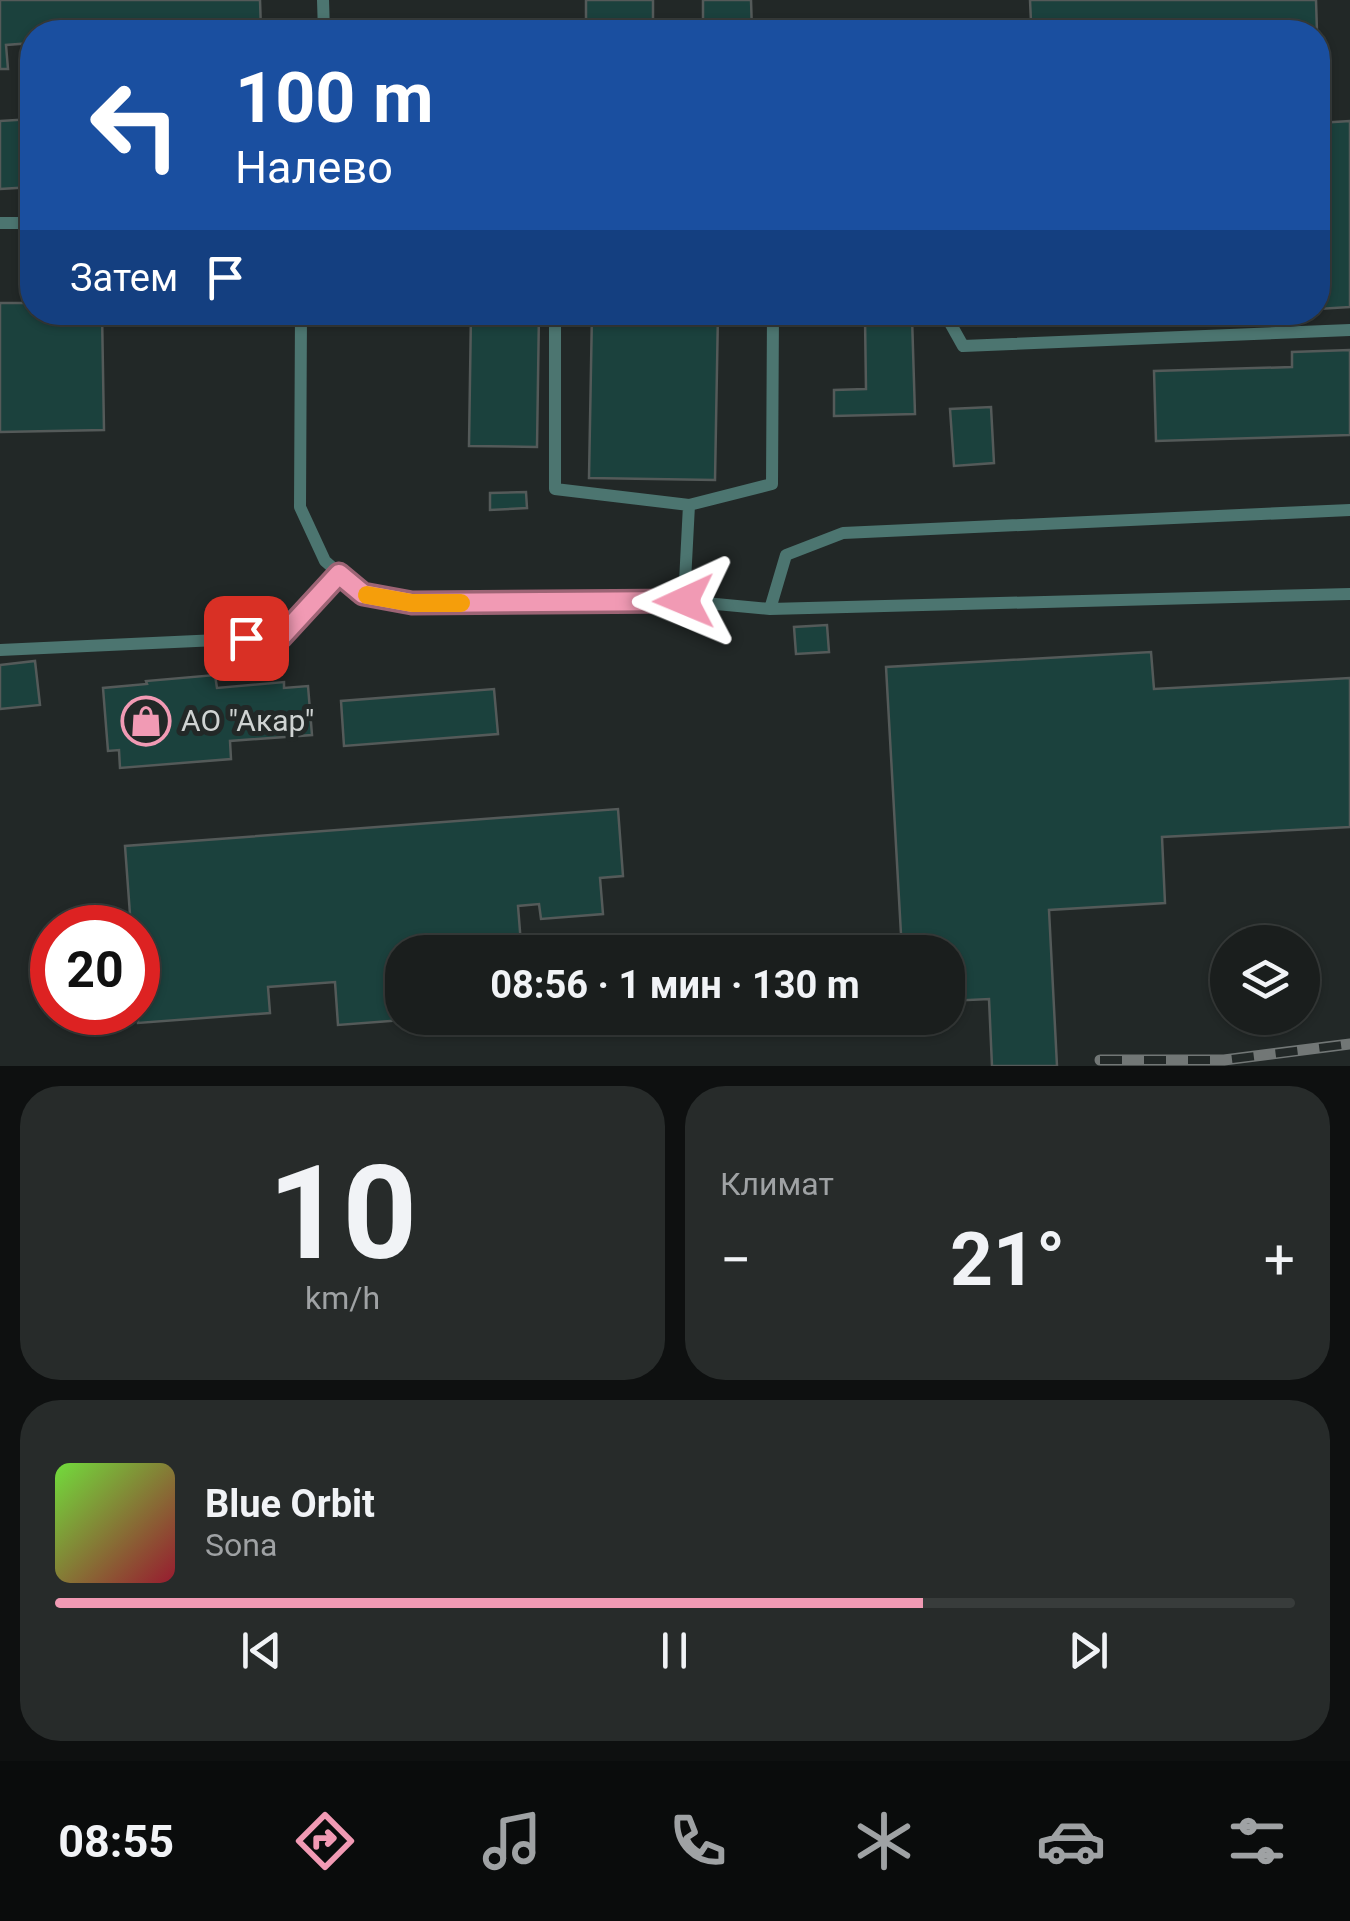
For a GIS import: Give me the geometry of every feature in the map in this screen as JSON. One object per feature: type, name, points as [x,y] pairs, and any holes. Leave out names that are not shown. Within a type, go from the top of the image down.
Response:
[{"type":"lane","points":[[300,325],[300,507],[325,561],[363,594],[412,603],[684,601],[770,610],[1350,594]]},
{"type":"lane","points":[[555,325],[556,489],[689,506],[772,484],[772,325]]},
{"type":"lane","points":[[951,325],[963,346],[1350,330]]},
{"type":"lane","points":[[684,601],[689,506]]},
{"type":"lane","points":[[770,610],[786,556],[843,532],[1350,510]]},
{"type":"lane","points":[[0,650],[281,637],[339,574]]},
{"type":"building","points":[[0,0],[260,0],[261,20],[20,20],[20,44],[6,45],[8,69],[0,69]]},
{"type":"building","points":[[586,0],[653,0],[653,20],[586,20]]},
{"type":"building","points":[[703,0],[751,0],[752,20],[703,20]]},
{"type":"building","points":[[1030,0],[1316,0],[1317,20],[1031,20]]},
{"type":"building","points":[[20,120],[20,188],[0,189],[0,121]]},
{"type":"building","points":[[1350,121],[1350,307],[1330,308],[1330,122]]},
{"type":"building","points":[[0,303],[20,303],[20,325],[102,325],[104,430],[0,432]]},
{"type":"building","points":[[471,325],[539,325],[537,447],[469,446]]},
{"type":"building","points":[[592,325],[718,325],[715,480],[589,478]]},
{"type":"building","points":[[865,325],[912,325],[915,414],[834,416],[834,390],[866,389]]},
{"type":"building","points":[[1350,350],[1350,435],[1156,441],[1154,371],[1292,367],[1292,352]]},
{"type":"building","points":[[991,407],[994,463],[954,466],[950,409]]},
{"type":"building","points":[[526,492],[527,508],[490,510],[490,493]]},
{"type":"building","points":[[827,625],[829,652],[796,654],[794,627]]},
{"type":"building","points":[[1151,652],[1154,689],[1350,678],[1350,827],[1162,837],[1165,903],[1049,910],[1057,1066],[992,1066],[989,999],[965,1000],[965,935],[901,935],[886,667]]},
{"type":"building","points":[[35,661],[40,705],[0,709],[0,665]]},
{"type":"building","points":[[215,675],[217,688],[284,682],[284,688],[308,686],[312,735],[230,741],[231,759],[120,768],[119,750],[108,751],[103,688]]},
{"type":"building","points":[[494,689],[498,734],[344,746],[341,701]]},
{"type":"building","points":[[618,809],[623,876],[600,878],[603,914],[541,919],[539,904],[518,906],[520,935],[385,935],[385,1021],[338,1025],[335,982],[268,987],[270,1013],[160,1021],[160,905],[129,905],[125,846]]},
{"type":"railway","points":[[1100,1060],[1224,1060],[1350,1044]]},
{"type":"slow traffic","points":[[367,595],[412,603],[461,603]]},
{"type":"place","name":"АО \"Акар\"","points":[[146,721]]},
{"type":"route","points":[[246,638],[281,637],[339,574],[363,594],[412,603],[684,601]]}]
